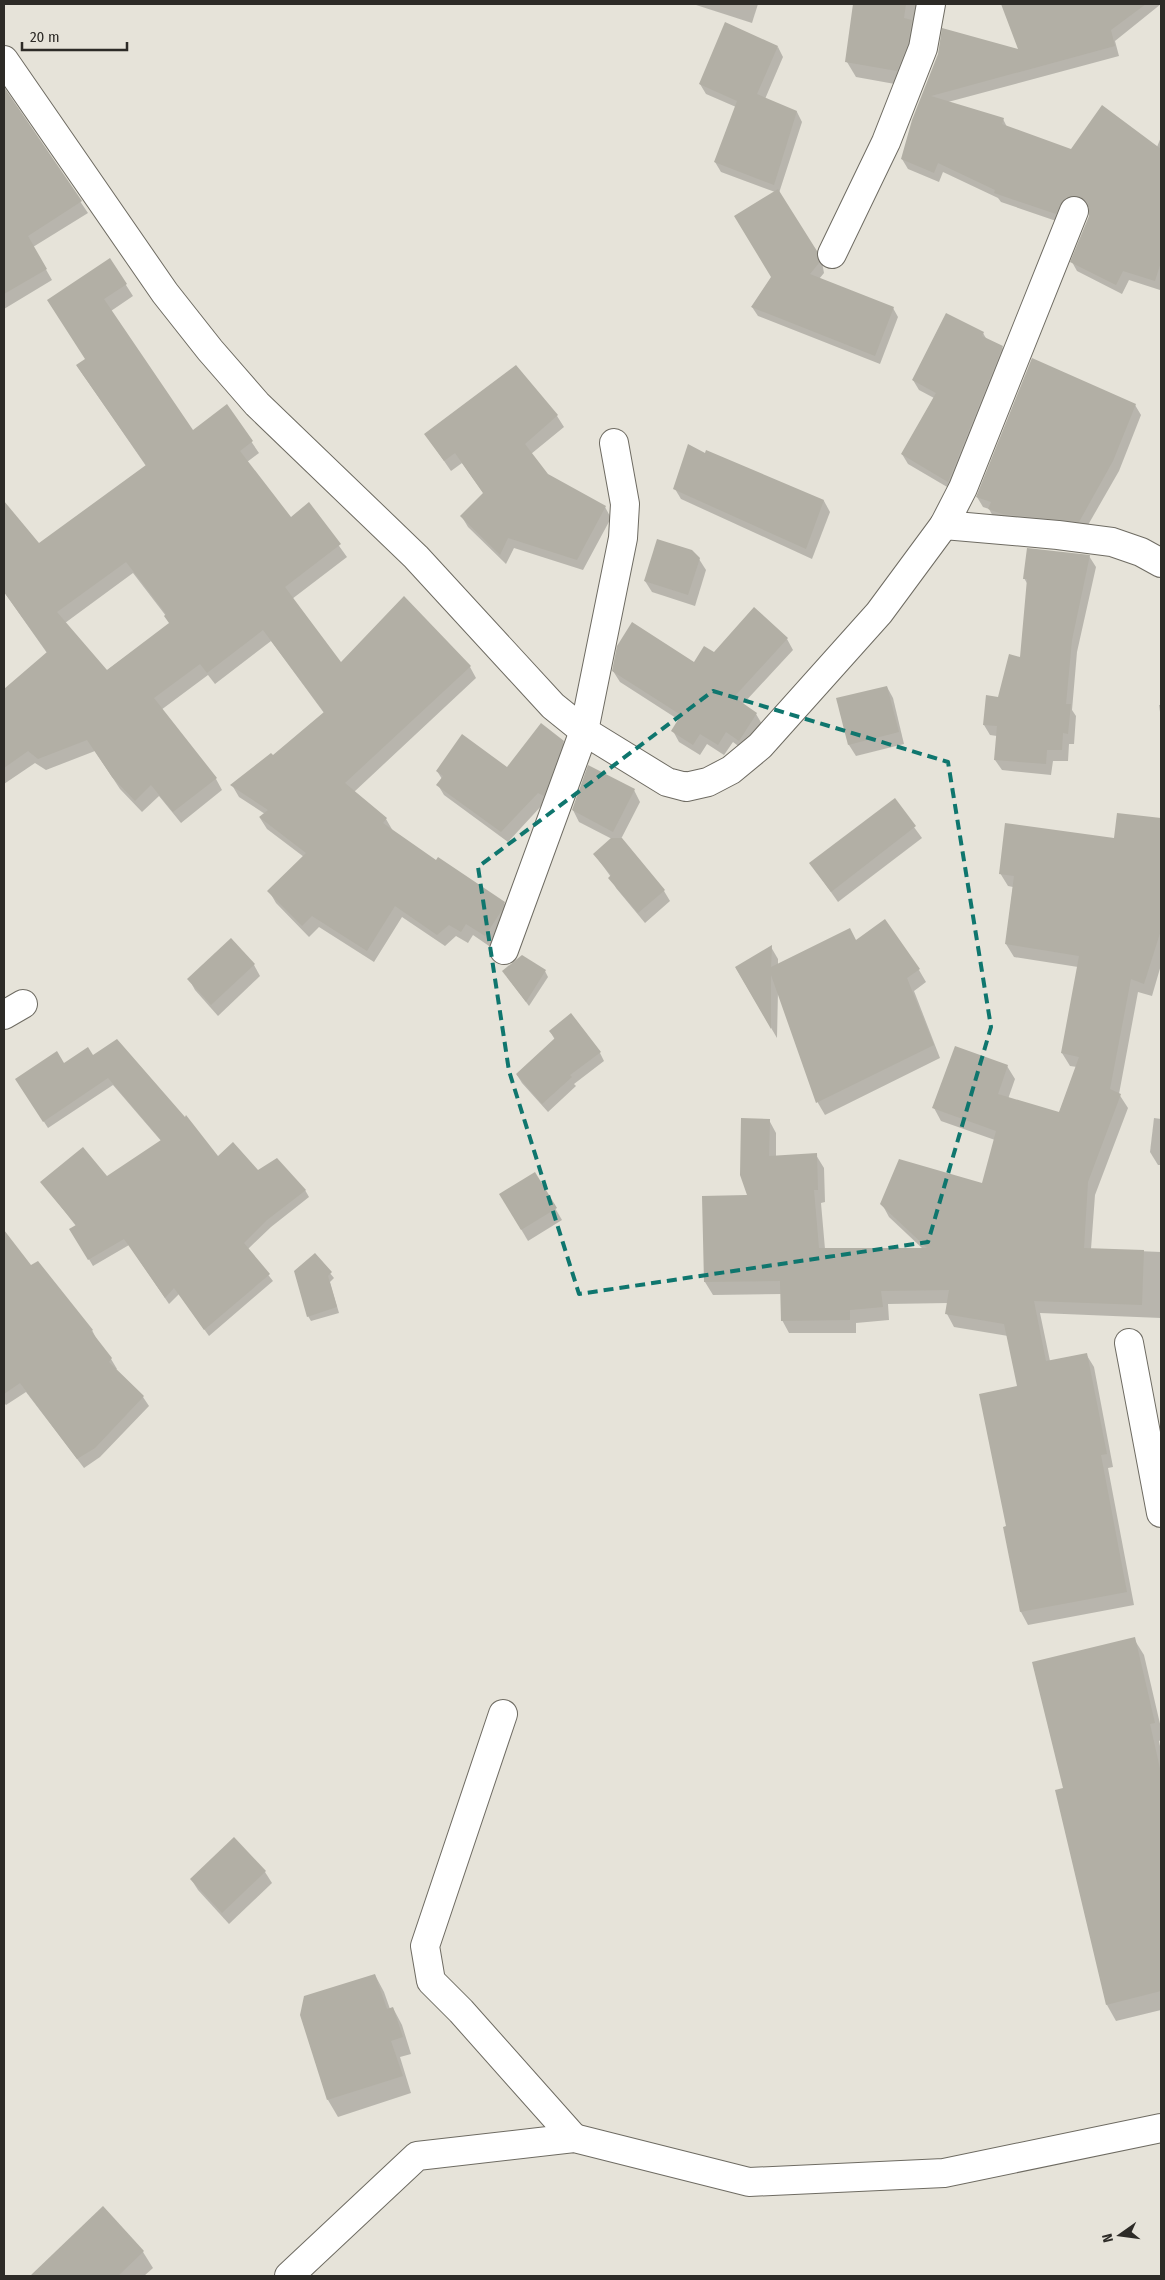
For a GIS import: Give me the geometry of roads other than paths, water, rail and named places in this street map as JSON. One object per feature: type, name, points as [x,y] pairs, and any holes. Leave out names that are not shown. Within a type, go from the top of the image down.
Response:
[{"type":"street","points":[[832,254],[886,142],[910,83],[923,48],[931,4]]},
{"type":"street","points":[[4,60],[165,293],[210,350],[257,404],[416,557],[553,706],[584,731],[667,782],[686,787],[708,782],[731,770],[760,746],[879,613],[944,525],[962,488],[1074,211]]},
{"type":"street","points":[[504,950],[584,731],[623,538],[625,504],[614,443]]},
{"type":"street","points":[[944,525],[1058,535],[1112,542],[1141,552],[1161,563]]},
{"type":"street","points":[[1129,1343],[1161,1513]]},
{"type":"street","points":[[503,1714],[425,1946],[428,1964],[431,1981],[461,2011],[574,2138]]},
{"type":"street","points":[[289,2276],[417,2156],[574,2138],[749,2182],[944,2173],[1161,2128]]}]
